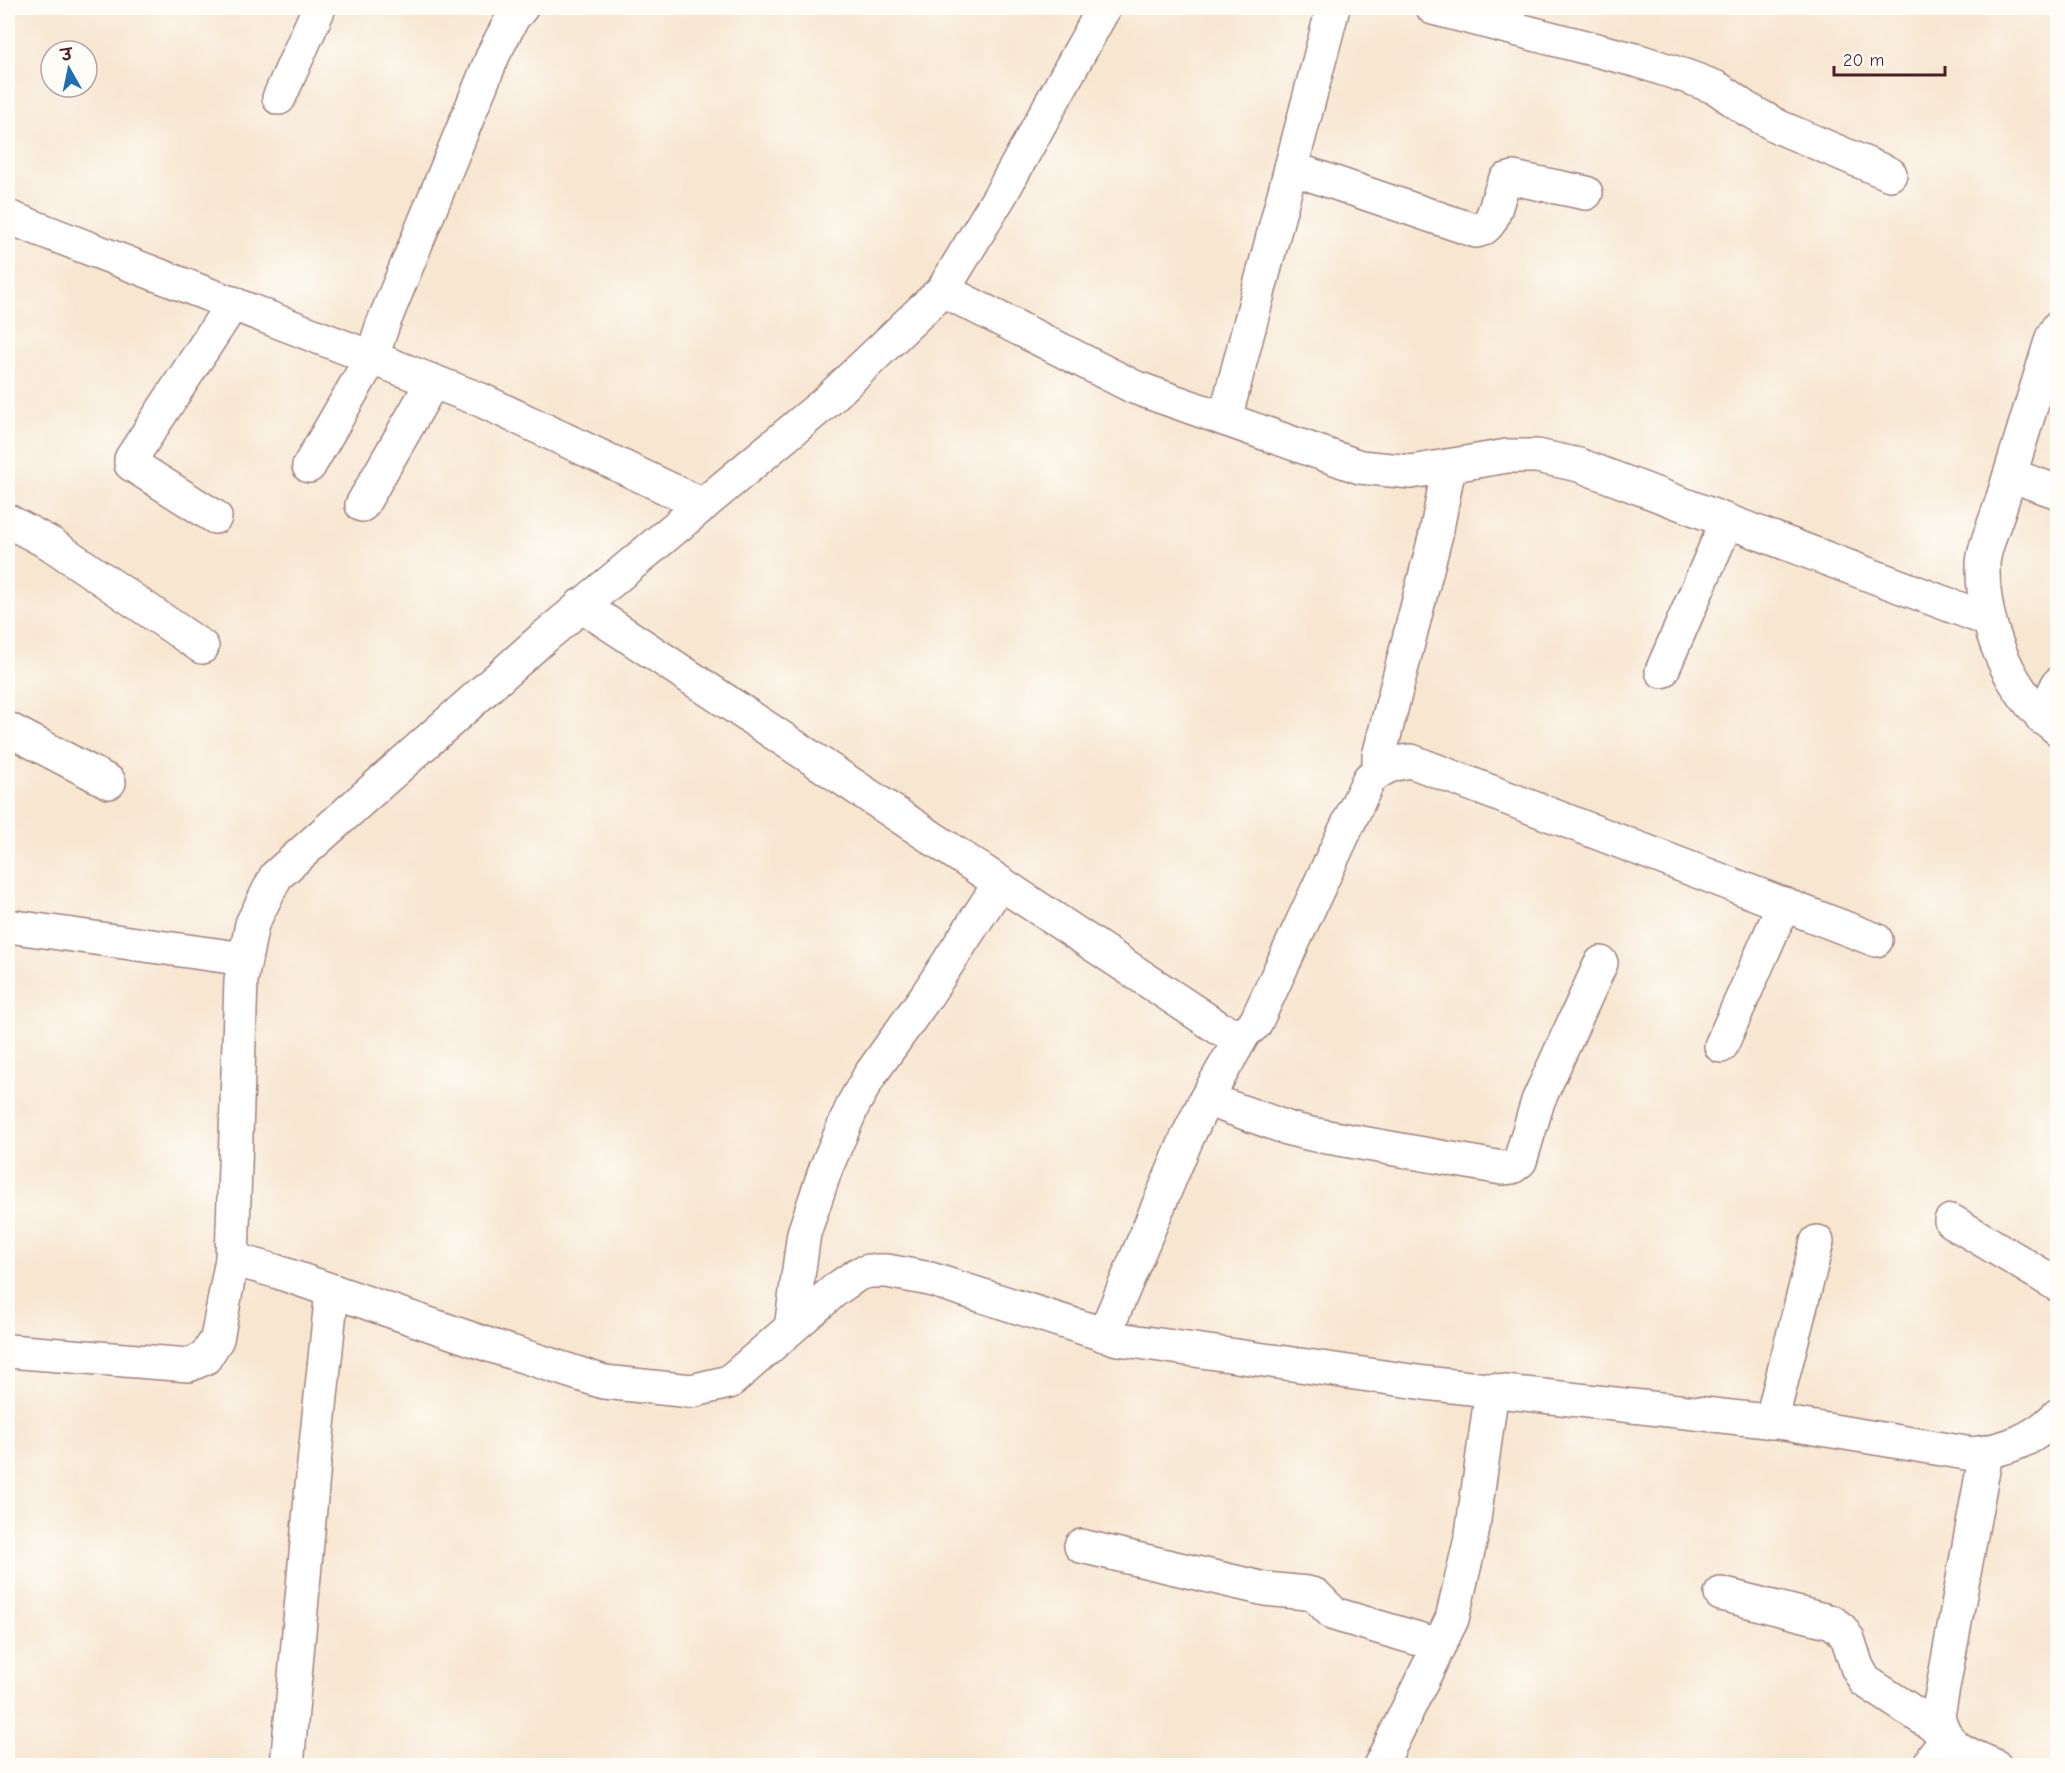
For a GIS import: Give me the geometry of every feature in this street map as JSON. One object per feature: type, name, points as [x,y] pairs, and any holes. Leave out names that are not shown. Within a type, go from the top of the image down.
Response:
[{"type":"street","points":[[279,98],[319,8]]},
{"type":"street","points":[[309,466],[372,357],[383,324],[494,53],[519,8]]},
{"type":"street","points":[[8,1351],[189,1365],[205,1358],[217,1339],[232,1259],[241,980],[252,924],[276,876],[542,639],[825,402],[944,290],[1001,194],[1104,8]]},
{"type":"street","points":[[1225,419],[1333,8]]},
{"type":"street","points":[[1434,8],[1638,61],[1688,77],[1717,88],[1779,127],[1890,174]]},
{"type":"street","points":[[1291,168],[1476,231],[1490,224],[1502,185],[1506,180],[1513,178],[1586,193]]},
{"type":"street","points":[[8,217],[481,400],[703,505]]},
{"type":"street","points":[[944,290],[1134,387],[1360,467],[1411,472],[1507,456],[1537,456],[1579,465],[1989,620]]},
{"type":"street","points":[[214,517],[131,464],[131,459],[233,303]]},
{"type":"street","points":[[2050,724],[2023,696],[1994,640],[1986,607],[1983,563],[2052,338],[2058,327]]},
{"type":"street","points":[[362,505],[433,381]]},
{"type":"street","points":[[1379,770],[1379,756],[1436,534],[1449,465]]},
{"type":"street","points":[[2010,475],[2058,492]]},
{"type":"street","points":[[8,521],[51,544],[202,647]]},
{"type":"street","points":[[1662,671],[1727,521]]},
{"type":"street","points":[[581,606],[1219,1028],[1232,1034],[1244,1033]]},
{"type":"street","points":[[2050,724],[2058,684]]},
{"type":"street","points":[[8,729],[109,782]]},
{"type":"street","points":[[1104,1335],[1187,1138],[1206,1099],[1244,1033],[1255,1024],[1369,779],[1379,770],[1392,764],[1411,761],[1876,940]]},
{"type":"street","points":[[791,1328],[804,1233],[826,1168],[854,1103],[870,1075],[927,995],[1000,883]]},
{"type":"street","points":[[1721,1046],[1784,904]]},
{"type":"street","points":[[8,926],[245,958]]},
{"type":"street","points":[[1206,1099],[1290,1129],[1502,1168],[1512,1167],[1520,1161],[1538,1101],[1600,963]]},
{"type":"street","points":[[1951,1221],[2058,1285]]},
{"type":"street","points":[[1771,1422],[1817,1242]]},
{"type":"street","points":[[232,1259],[282,1273],[492,1346],[604,1382],[691,1391],[729,1382],[835,1290],[858,1274],[869,1271],[887,1271],[930,1280],[1104,1335],[1130,1341],[1425,1383],[1771,1422],[1972,1454],[2000,1450],[2026,1440],[2058,1415]]},
{"type":"street","points":[[287,1766],[296,1649],[332,1291]]},
{"type":"street","points":[[1380,1766],[1452,1619],[1472,1534],[1492,1390]]},
{"type":"street","points":[[1929,1766],[1945,1735],[1938,1715],[1986,1452]]},
{"type":"street","points":[[1081,1546],[1265,1589],[1315,1595],[1334,1614],[1439,1645]]},
{"type":"street","points":[[1721,1594],[1832,1622],[1848,1639],[1857,1667],[1865,1681],[1945,1735],[1957,1749],[1995,1766]]}]
